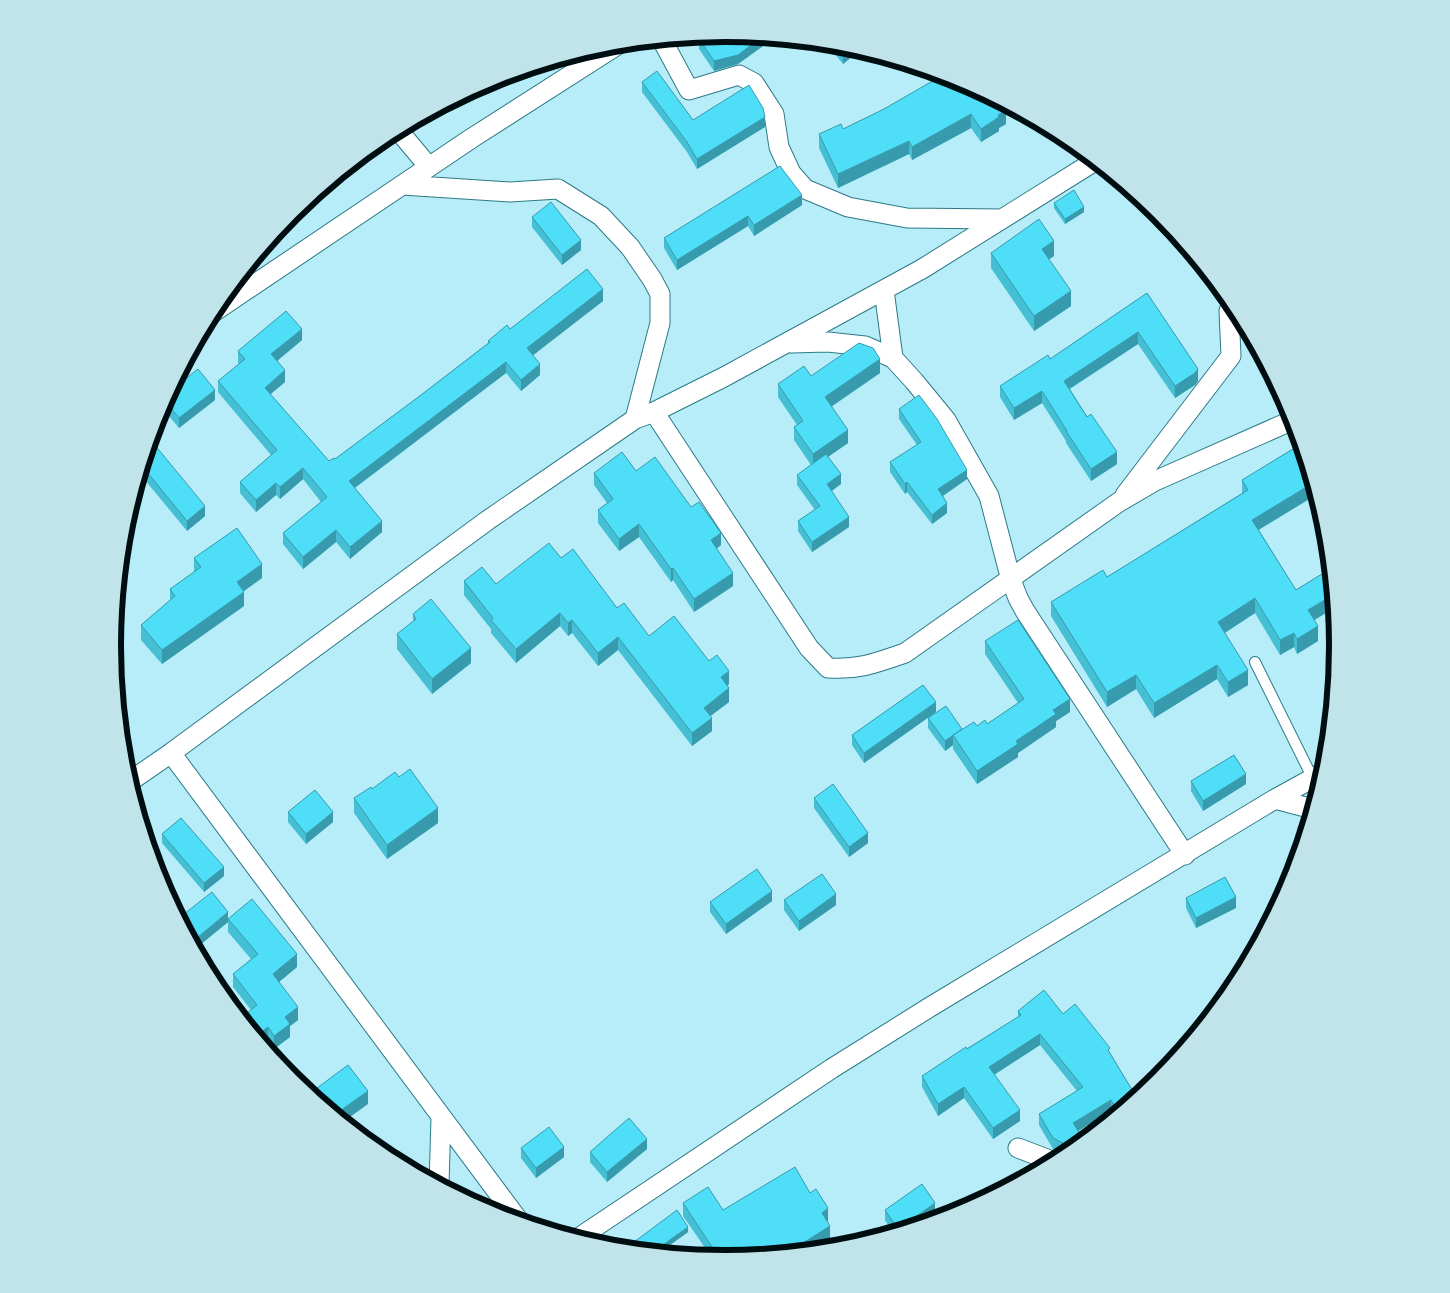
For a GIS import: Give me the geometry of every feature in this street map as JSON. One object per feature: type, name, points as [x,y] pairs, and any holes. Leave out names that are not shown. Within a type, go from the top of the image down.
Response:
[{"type":"street","points":[[665,46],[690,90],[739,75],[754,83],[774,114],[779,147],[791,173],[805,189],[848,207],[907,218],[1002,219]]},
{"type":"street","points":[[231,301],[429,167],[602,55]]},
{"type":"street","points":[[403,136],[429,167]]},
{"type":"street","points":[[136,777],[488,520],[635,419],[654,412],[724,377],[922,269],[1002,219],[1085,162]]},
{"type":"street","points":[[402,185],[510,192],[558,189],[601,216],[630,247],[660,294],[660,323],[635,419]]},
{"type":"street","points":[[884,290],[893,358]]},
{"type":"street","points":[[1119,502],[1231,356],[1229,314]]},
{"type":"street","points":[[787,343],[828,342],[865,346],[893,358],[946,420],[989,496],[1011,580],[1025,611],[1185,855]]},
{"type":"street","points":[[654,412],[809,648],[828,668],[846,669],[866,667],[905,653],[1119,502],[1155,482],[1286,423]]},
{"type":"street","points":[[171,753],[512,1211]]},
{"type":"street","points":[[585,1234],[831,1069],[930,1007],[1314,777]]},
{"type":"street","points":[[1276,799],[1307,807]]},
{"type":"street","points":[[439,1178],[441,1117]]},
{"type":"street","points":[[1018,1148],[1046,1158]]},
{"type":"lane","points":[[1255,662],[1315,771]]},
{"type":"building","points":[[702,43],[753,43],[738,55],[714,61]]},
{"type":"building","points":[[657,71],[693,120],[749,85],[763,108],[765,117],[697,159],[687,142],[642,82]]},
{"type":"building","points":[[934,80],[956,88],[1004,111],[981,129],[971,114],[912,147],[909,141],[838,174],[819,134],[841,124],[843,129],[884,109]]},
{"type":"building","points":[[780,166],[802,195],[754,225],[748,216],[677,260],[664,238]]},
{"type":"building","points":[[1074,190],[1084,207],[1065,219],[1054,203]]},
{"type":"building","points":[[551,202],[581,240],[562,255],[532,217]]},
{"type":"building","points":[[1039,219],[1054,241],[1042,249],[1071,291],[1034,316],[991,253]]},
{"type":"building","points":[[587,269],[603,289],[527,348],[540,364],[521,380],[506,362],[349,481],[382,521],[350,547],[336,530],[303,557],[283,533],[327,497],[303,468],[280,487],[276,483],[256,500],[240,482],[277,450],[218,381],[245,359],[238,351],[286,311],[302,329],[271,354],[285,370],[265,388],[329,461],[335,459],[421,395],[490,342],[488,341],[507,325],[510,329]]},
{"type":"building","points":[[1147,293],[1198,369],[1175,386],[1138,332],[1064,381],[1087,417],[1091,414],[1117,452],[1091,469],[1042,391],[1014,408],[1000,386],[1048,355],[1050,359]]},
{"type":"building","points":[[859,343],[873,348],[880,359],[825,397],[848,430],[813,454],[794,427],[803,421],[778,384],[804,366],[811,376]]},
{"type":"building","points":[[198,369],[215,390],[179,418],[170,407],[182,382]]},
{"type":"building","points":[[919,395],[937,419],[967,470],[938,489],[947,503],[932,515],[907,482],[905,484],[890,462],[921,442],[899,409]]},
{"type":"building","points":[[155,446],[205,506],[187,521],[147,472]]},
{"type":"building","points":[[1295,447],[1307,487],[1252,520],[1296,590],[1324,572],[1327,599],[1308,610],[1318,626],[1297,639],[1294,633],[1280,640],[1255,598],[1218,622],[1248,670],[1228,682],[1217,665],[1154,703],[1136,675],[1107,692],[1051,602],[1103,570],[1107,577],[1248,490],[1242,480]]},
{"type":"building","points":[[622,452],[636,471],[655,457],[691,507],[699,502],[721,533],[711,540],[733,573],[694,599],[639,524],[619,539],[598,510],[613,499],[594,473]]},
{"type":"building","points":[[826,454],[841,474],[827,484],[849,517],[812,542],[798,521],[820,506],[797,475]]},
{"type":"building","points":[[237,528],[262,564],[237,582],[244,592],[162,650],[141,625],[175,596],[170,589],[201,567],[194,558]]},
{"type":"building","points":[[549,543],[561,558],[573,549],[617,608],[624,603],[649,636],[674,616],[709,661],[717,655],[729,671],[721,677],[729,688],[704,708],[712,718],[692,733],[618,637],[598,653],[572,620],[568,623],[560,613],[516,649],[491,620],[493,618],[464,581],[482,567],[496,584]]},
{"type":"building","points":[[431,599],[471,648],[432,679],[397,634],[416,619],[413,614]]},
{"type":"building","points":[[1018,620],[1070,699],[1053,710],[1056,714],[1016,741],[1018,744],[977,771],[953,735],[974,722],[977,726],[985,720],[987,724],[1024,699],[985,641]]},
{"type":"building","points":[[923,685],[936,702],[864,753],[852,735]]},
{"type":"building","points":[[946,706],[962,729],[945,741],[928,718]]},
{"type":"building","points":[[1234,755],[1246,774],[1203,801],[1191,781]]},
{"type":"building","points":[[410,769],[438,808],[387,845],[354,798],[371,787],[372,789],[395,772],[399,777]]},
{"type":"building","points":[[833,784],[868,833],[849,847],[814,798]]},
{"type":"building","points":[[315,790],[333,812],[306,834],[288,812]]},
{"type":"building","points":[[181,818],[224,867],[204,883],[162,834]]},
{"type":"building","points":[[757,869],[772,891],[726,924],[710,902]]},
{"type":"building","points":[[822,874],[836,894],[799,921],[784,900]]},
{"type":"building","points":[[1225,877],[1236,897],[1196,918],[1186,898]]},
{"type":"building","points":[[212,892],[228,912],[197,938],[183,915]]},
{"type":"building","points":[[252,899],[297,954],[273,974],[298,1007],[285,1017],[290,1024],[274,1036],[268,1027],[261,1032],[246,1014],[257,1005],[233,974],[258,954],[228,919]]},
{"type":"building","points":[[1044,990],[1063,1014],[1075,1004],[1110,1048],[1108,1050],[1133,1092],[1115,1107],[1111,1100],[1073,1123],[1081,1135],[1064,1147],[1063,1143],[1053,1138],[1039,1114],[1083,1087],[1040,1034],[989,1067],[1020,1110],[993,1128],[964,1087],[938,1104],[922,1076],[966,1047],[967,1049],[1021,1015],[1018,1011]]},
{"type":"building","points":[[348,1065],[368,1091],[339,1111],[315,1090]]},
{"type":"building","points":[[629,1118],[647,1139],[607,1172],[590,1152]]},
{"type":"building","points":[[549,1127],[564,1147],[536,1168],[521,1148]]},
{"type":"building","points":[[795,1167],[810,1193],[816,1189],[828,1208],[822,1213],[830,1226],[799,1246],[765,1249],[714,1250],[683,1203],[708,1187],[723,1210]]},
{"type":"building","points":[[922,1184],[935,1203],[909,1221],[896,1225],[885,1210]]},
{"type":"building","points":[[677,1210],[688,1227],[661,1247],[634,1242]]}]
